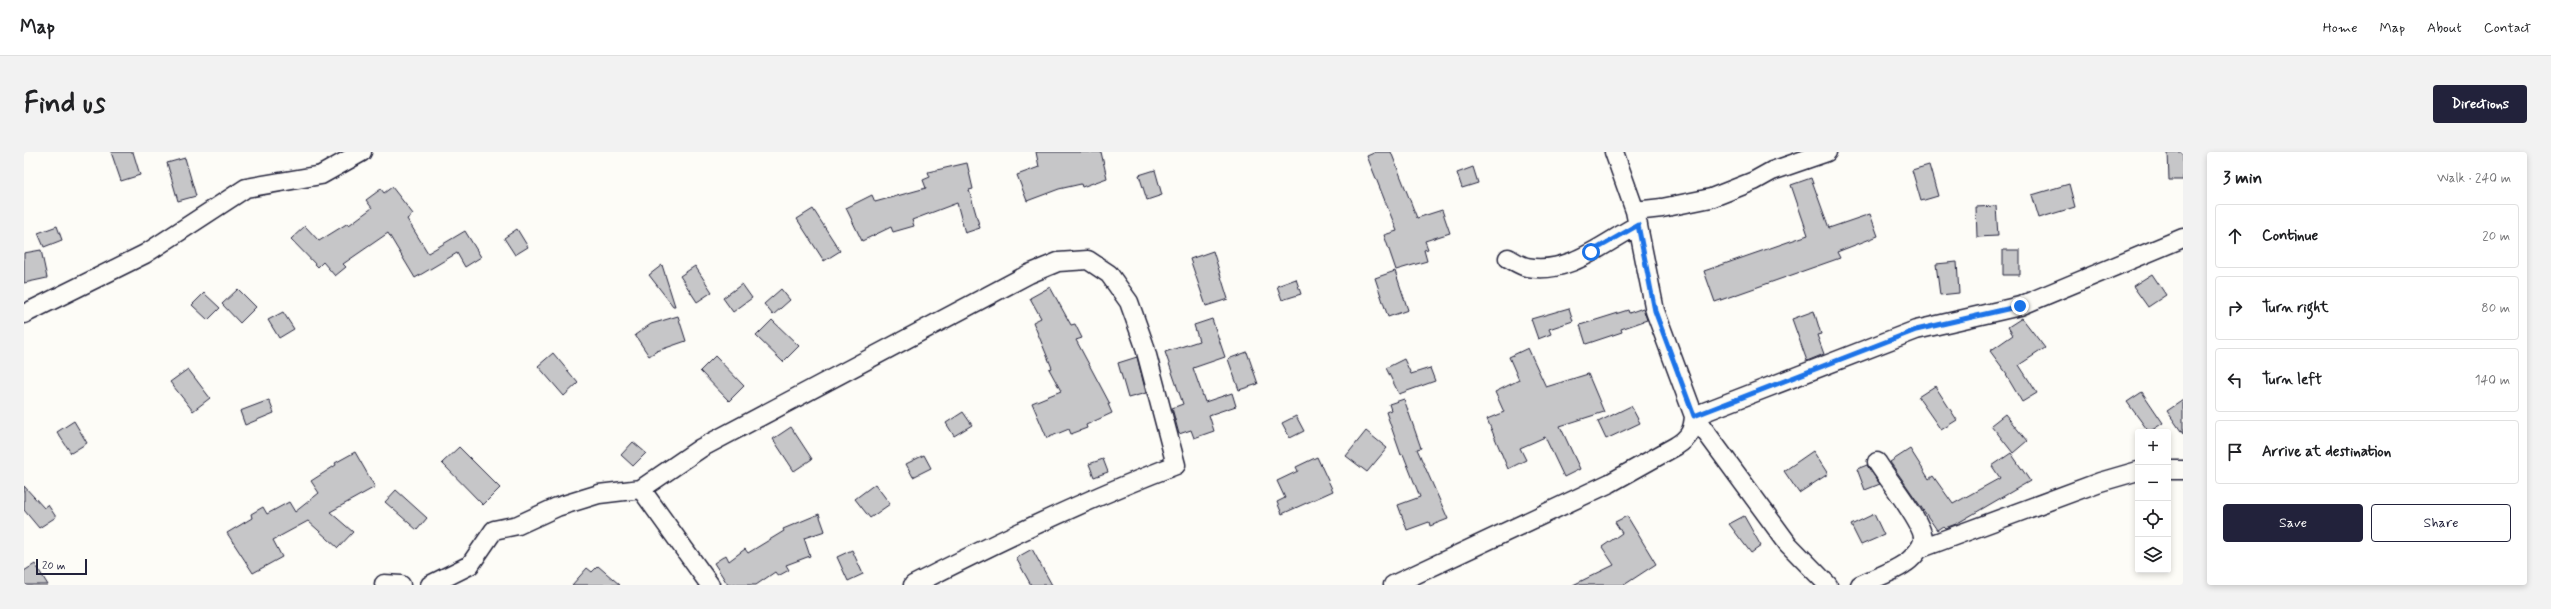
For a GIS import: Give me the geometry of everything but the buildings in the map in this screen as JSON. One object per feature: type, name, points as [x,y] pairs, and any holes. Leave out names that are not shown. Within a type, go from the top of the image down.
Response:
[{"type":"street","points":[[24,314],[145,254],[246,188],[321,175],[362,152]]},
{"type":"street","points":[[1614,152],[1636,218],[1655,311],[1694,416],[1788,544],[1828,585]]},
{"type":"street","points":[[1508,258],[1526,267],[1549,268],[1569,264],[1636,218],[1662,208],[1712,198],[1754,181],[1772,171],[1826,152]]},
{"type":"street","points":[[1694,416],[1916,330],[2020,306],[2183,238]]},
{"type":"street","points":[[430,585],[470,565],[494,530],[518,525],[557,507],[599,494],[641,489],[702,448],[1029,274],[1058,262],[1088,260],[1109,274],[1129,302],[1144,344],[1176,465],[1112,489],[977,552],[913,585]]},
{"type":"street","points":[[1393,585],[1610,482],[1685,441],[1693,431],[1694,416]]},
{"type":"street","points":[[1860,585],[1904,564],[1919,549],[1923,541],[1922,530],[1913,514],[1877,462]]},
{"type":"street","points":[[2171,470],[2183,470]]},
{"type":"street","points":[[1919,549],[2100,482],[2135,472]]},
{"type":"street","points":[[641,489],[710,585]]},
{"type":"route","points":[[1591,252],[1638,225],[1655,311],[1694,416],[1916,330],[2020,306]]}]
